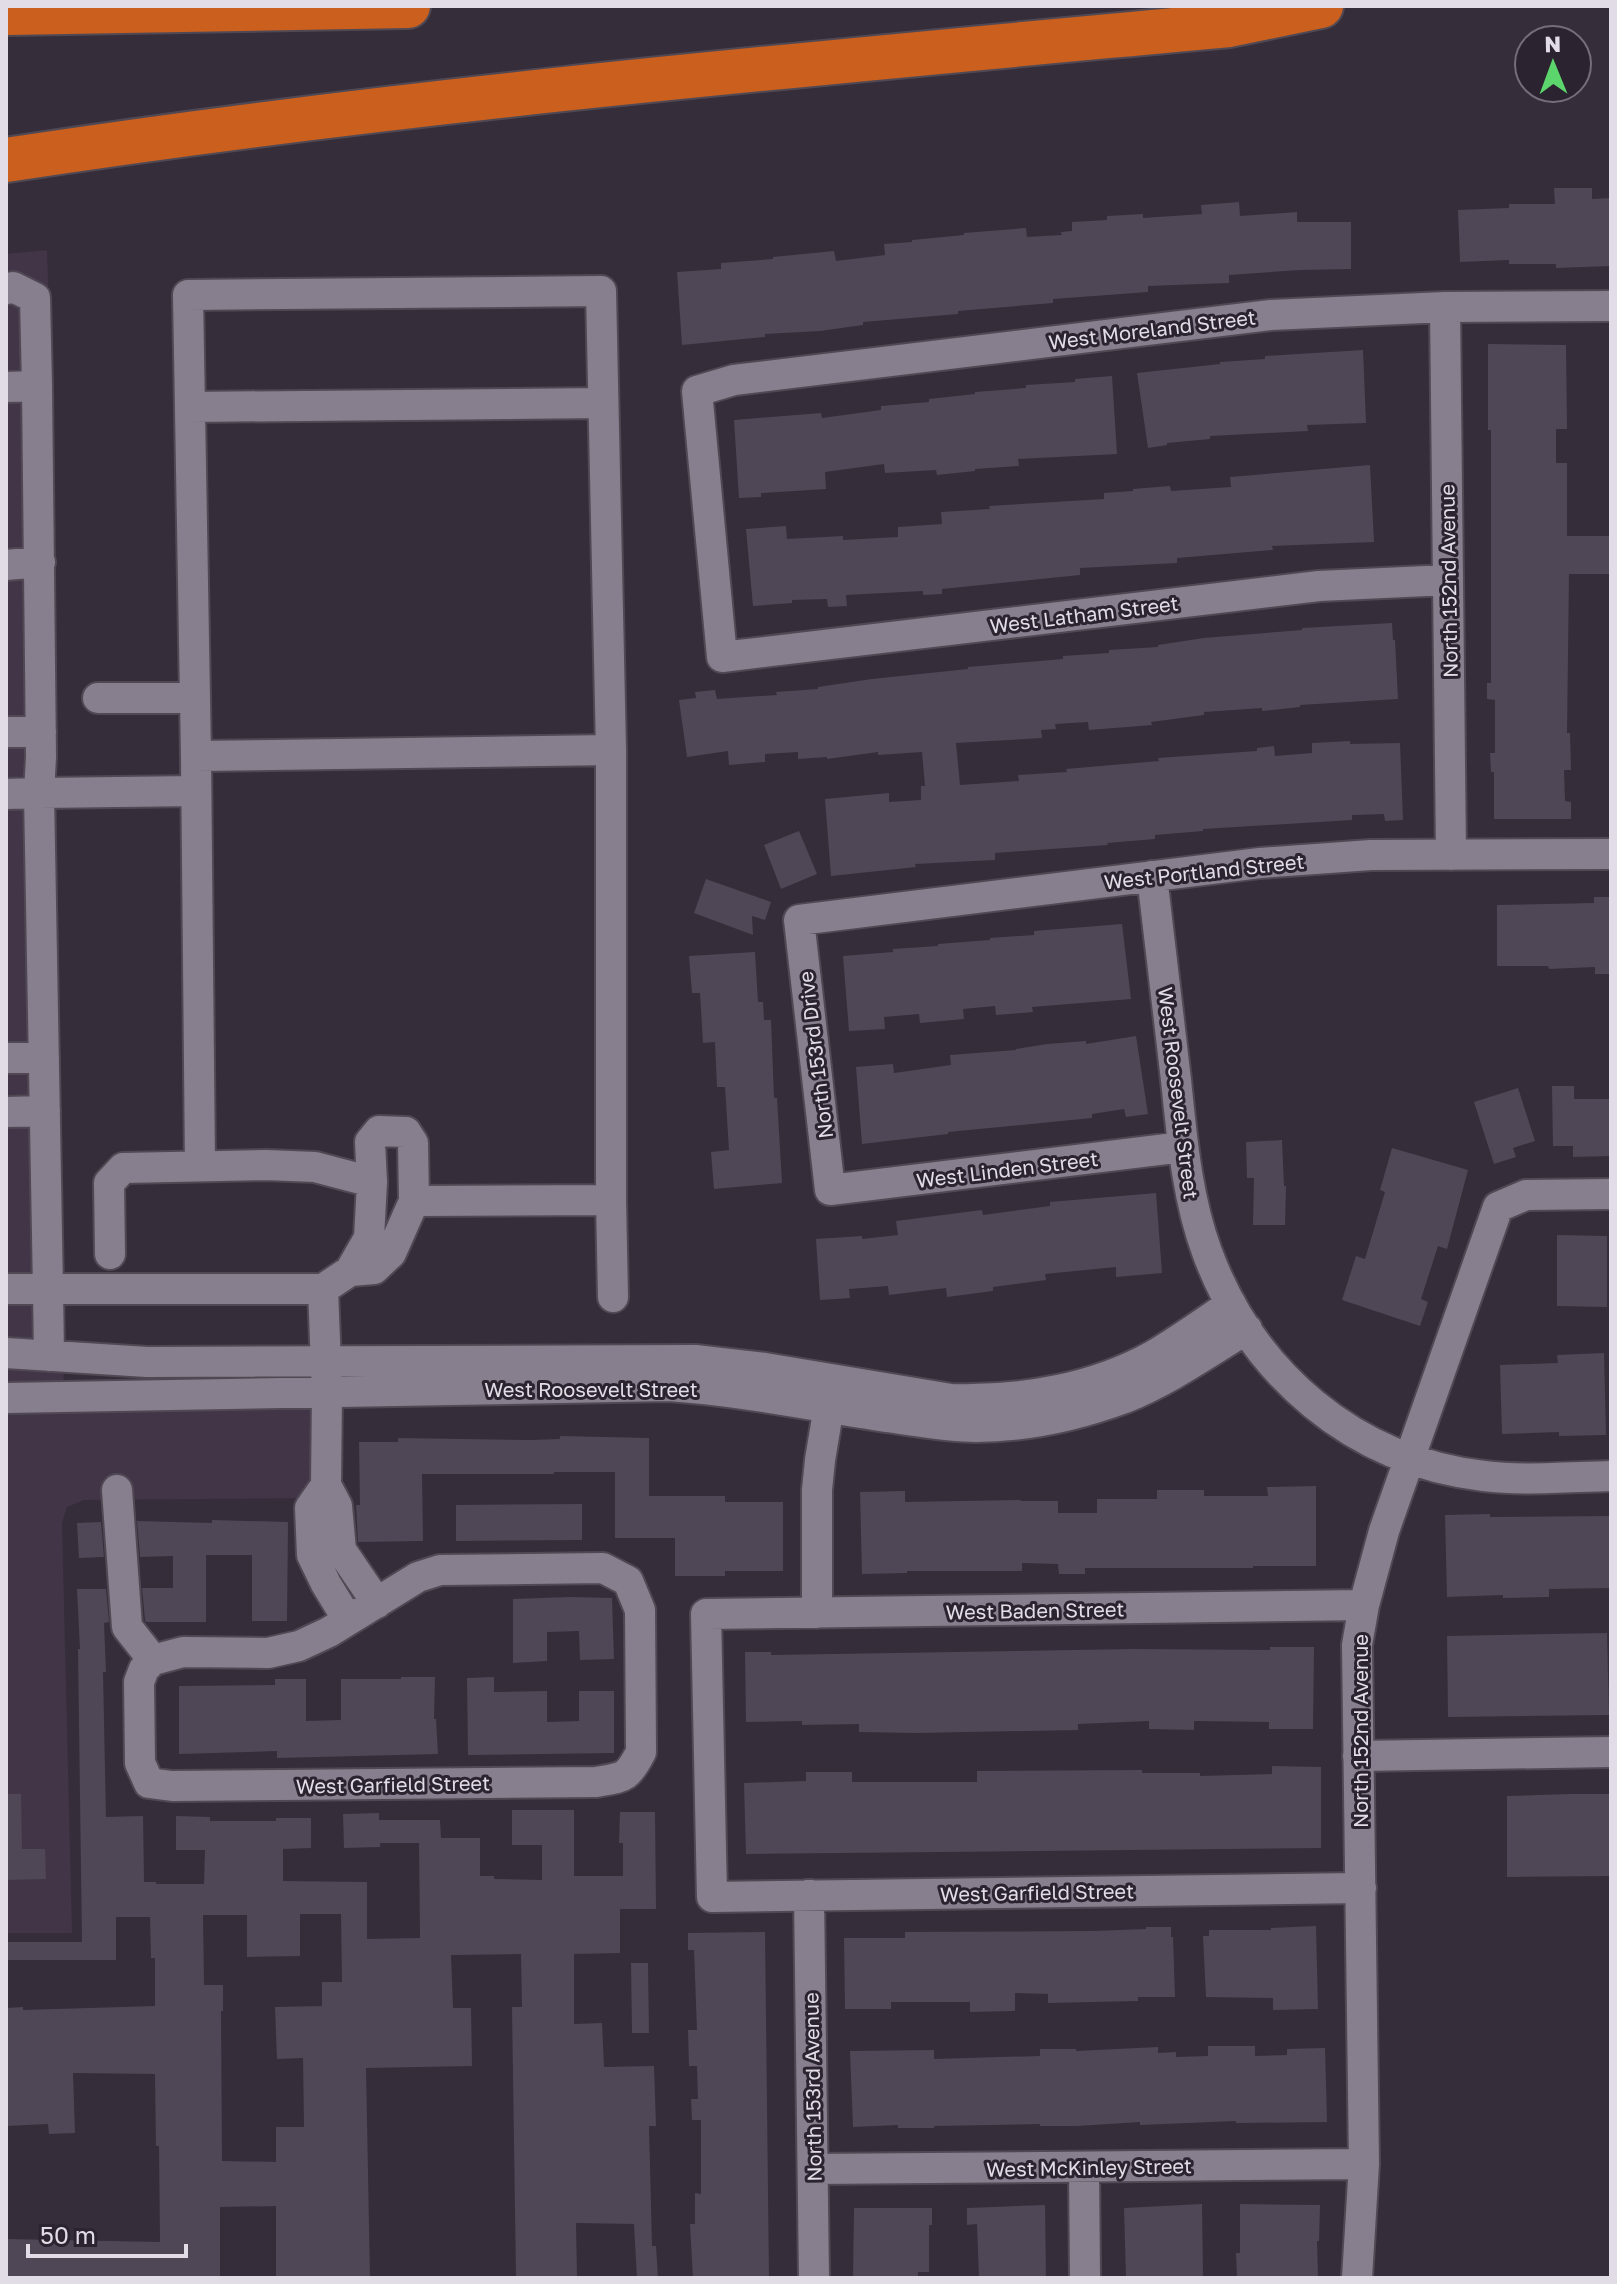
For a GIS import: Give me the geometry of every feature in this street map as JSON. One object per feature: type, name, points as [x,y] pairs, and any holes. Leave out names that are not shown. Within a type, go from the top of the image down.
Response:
[{"type":"highway","points":[[6,13],[408,6]]},
{"type":"highway","points":[[6,160],[243,125],[658,78],[1229,25],[1321,6]]},
{"type":"street","points":[[6,289],[13,287],[35,298],[36,318],[40,562],[39,793],[49,1356]]},
{"type":"street","points":[[200,1166],[188,295],[601,291],[611,750],[613,1297]]},
{"type":"street","name":"West Moreland Street","points":[[722,657],[697,391],[734,380],[1271,315],[1445,307],[1611,306]]},
{"type":"street","name":"North 152nd Avenue","points":[[1445,307],[1451,855]]},
{"type":"street","points":[[6,310],[36,318]]},
{"type":"street","points":[[6,387],[37,386]]},
{"type":"street","points":[[190,407],[603,403]]},
{"type":"street","points":[[6,565],[40,562]]},
{"type":"street","name":"West Latham Street","points":[[722,657],[1319,586],[1448,580]]},
{"type":"street","points":[[98,698],[195,698]]},
{"type":"street","points":[[6,732],[41,732]]},
{"type":"street","points":[[196,756],[611,750]]},
{"type":"street","points":[[6,794],[196,791]]},
{"type":"street","name":"West Portland Street","points":[[799,920],[1260,863],[1371,855],[1611,854]]},
{"type":"street","name":"West Roosevelt Street","points":[[1152,876],[1183,1147],[1195,1215],[1207,1254],[1239,1316],[1274,1368],[1341,1426],[1410,1460],[1484,1476],[1611,1476]]},
{"type":"street","name":"North 153rd Drive","points":[[799,920],[830,1190]]},
{"type":"street","points":[[6,1058],[44,1058]]},
{"type":"street","points":[[6,1112],[45,1111]]},
{"type":"street","points":[[6,1289],[323,1289],[350,1271],[369,1238],[372,1182],[370,1142],[379,1131],[406,1132],[413,1143],[414,1201],[391,1253],[374,1269],[350,1271]]},
{"type":"street","name":"West Linden Street","points":[[830,1190],[1183,1147]]},
{"type":"street","points":[[110,1254],[109,1183],[123,1168],[315,1167],[372,1182]]},
{"type":"street","name":"North 152nd Avenue","points":[[1357,2278],[1364,2164],[1357,1645],[1364,1605],[1384,1531],[1498,1207],[1526,1195],[1611,1194]]},
{"type":"street","points":[[414,1201],[611,1200]]},
{"type":"street","points":[[323,1289],[327,1392],[326,1485],[337,1506],[341,1550],[330,1560]]},
{"type":"street","name":"West Roosevelt Street","points":[[6,1353],[147,1362],[673,1359],[724,1363],[954,1426],[990,1426],[1077,1413],[1126,1397],[1167,1377],[1239,1316]]},
{"type":"street","name":"West Roosevelt Street","points":[[6,1398],[669,1386],[737,1392],[831,1394]]},
{"type":"street","points":[[817,1613],[817,1490],[831,1394]]},
{"type":"street","points":[[117,1490],[127,1627],[149,1664],[183,1652],[268,1653],[299,1646],[377,1603],[330,1560]]},
{"type":"street","points":[[330,1560],[348,1620]]},
{"type":"street","name":"West Garfield Street","points":[[149,1664],[139,1682],[140,1763],[149,1783],[188,1786],[596,1782],[625,1776],[633,1768],[641,1752],[640,1610],[628,1581],[603,1568],[440,1570],[418,1577],[377,1603]]},
{"type":"street","name":"West Baden Street","points":[[712,1897],[706,1614],[1364,1605]]},
{"type":"street","points":[[1358,1756],[1611,1752]]},
{"type":"street","name":"West Garfield Street","points":[[712,1897],[1361,1888]]},
{"type":"street","name":"North 153rd Avenue","points":[[809,1895],[814,2278]]},
{"type":"street","name":"West McKinley Street","points":[[813,2169],[1364,2164]]},
{"type":"street","points":[[1084,2167],[1085,2278]]},
{"type":"shaded area","points":[[47,250],[52,406],[64,1410],[323,1402],[325,1498],[84,1500],[67,1507],[62,1523],[72,1933],[6,1933],[6,254]]},
{"type":"building","points":[[1554,188],[1592,188],[1592,199],[1611,198],[1611,266],[1556,268],[1556,264],[1509,264],[1509,260],[1460,262],[1458,210],[1509,208],[1509,204],[1555,204]]},
{"type":"building","points":[[1239,202],[1240,216],[1297,212],[1297,222],[1351,222],[1351,269],[1229,275],[1229,283],[1148,286],[1148,292],[1053,299],[1053,303],[958,311],[958,314],[863,322],[863,325],[820,331],[765,334],[765,337],[682,345],[677,272],[721,269],[721,263],[834,251],[836,261],[885,255],[884,244],[964,233],[1026,228],[1027,237],[1062,235],[1061,232],[1072,231],[1072,222],[1107,220],[1107,216],[1143,214],[1143,218],[1202,214],[1201,205]]},
{"type":"building","points":[[1488,344],[1566,345],[1567,429],[1556,429],[1556,463],[1567,463],[1567,536],[1611,536],[1611,574],[1569,574],[1567,733],[1570,733],[1571,770],[1564,770],[1565,801],[1571,802],[1571,819],[1494,819],[1494,772],[1491,772],[1490,753],[1495,753],[1495,700],[1487,699],[1487,683],[1491,683]]},
{"type":"building","points":[[1363,350],[1366,423],[1307,425],[1308,431],[1210,436],[1210,439],[1148,448],[1137,373],[1265,359],[1265,356]]},
{"type":"building","points":[[1112,376],[1117,454],[1018,459],[1019,466],[937,475],[936,470],[885,473],[884,464],[825,472],[826,489],[761,493],[761,497],[739,498],[734,420],[821,413],[822,418],[975,392]]},
{"type":"building","points":[[1370,465],[1374,542],[1272,546],[1273,550],[1177,558],[1177,563],[1080,568],[1080,575],[942,589],[942,594],[923,595],[923,591],[846,595],[847,606],[828,607],[827,599],[753,606],[746,529],[786,526],[787,539],[898,537],[898,527],[942,524],[941,512],[1104,499],[1104,493],[1133,489],[1170,486],[1171,491],[1231,487],[1230,477]]},
{"type":"building","points":[[1392,623],[1398,699],[1300,705],[1262,711],[1262,708],[1204,712],[1204,715],[1151,722],[1152,725],[1089,730],[1088,722],[1055,724],[1056,729],[1041,730],[1042,738],[956,743],[960,785],[1019,781],[1018,775],[1159,761],[1158,758],[1257,751],[1257,748],[1274,746],[1275,756],[1312,753],[1312,743],[1400,743],[1403,820],[1385,821],[1384,814],[1352,815],[1352,820],[1203,829],[1108,845],[995,853],[995,860],[915,864],[916,867],[831,876],[825,799],[889,793],[889,802],[921,800],[921,786],[925,786],[922,752],[878,755],[878,752],[827,759],[798,759],[798,752],[765,754],[765,762],[729,765],[728,751],[687,757],[679,700],[696,698],[695,692],[715,690],[717,699],[777,695],[776,692],[818,689],[872,679],[1063,659],[1063,656],[1158,647],[1204,638]]},
{"type":"building","points":[[799,831],[817,874],[781,889],[764,845]]},
{"type":"building","points":[[706,879],[771,902],[765,920],[752,916],[753,935],[694,913]]},
{"type":"building","points":[[1594,897],[1611,897],[1611,974],[1595,974],[1595,967],[1549,969],[1548,966],[1497,966],[1497,905],[1594,903]]},
{"type":"building","points":[[1122,924],[1131,999],[1032,1007],[1033,1012],[996,1015],[995,1006],[963,1009],[964,1019],[920,1023],[919,1014],[884,1017],[885,1029],[849,1031],[843,956],[1034,935],[1034,931]]},
{"type":"building","points":[[755,952],[758,1002],[763,1002],[764,1020],[771,1020],[782,1183],[714,1189],[711,1152],[729,1150],[725,1087],[717,1087],[715,1042],[703,1043],[700,993],[692,993],[689,956]]},
{"type":"building","points":[[1136,1036],[1148,1114],[1126,1117],[1124,1109],[1092,1114],[1092,1118],[862,1144],[856,1067],[893,1064],[894,1073],[951,1065],[950,1055],[1016,1050],[1047,1044],[1086,1041],[1086,1044]]},
{"type":"building","points":[[1552,1086],[1574,1086],[1574,1099],[1611,1099],[1611,1156],[1573,1157],[1573,1146],[1553,1146]]},
{"type":"building","points":[[1518,1088],[1535,1141],[1513,1148],[1516,1157],[1494,1164],[1474,1102]]},
{"type":"building","points":[[1282,1140],[1285,1225],[1253,1225],[1254,1178],[1247,1178],[1246,1142]]},
{"type":"building","points":[[1392,1148],[1468,1170],[1447,1249],[1438,1246],[1421,1299],[1428,1302],[1420,1326],[1342,1300],[1356,1256],[1365,1259],[1385,1192],[1380,1190]]},
{"type":"building","points":[[1156,1193],[1162,1273],[1116,1277],[1116,1267],[1045,1274],[1046,1280],[947,1297],[946,1288],[889,1295],[888,1286],[849,1289],[850,1298],[820,1300],[816,1239],[898,1235],[896,1221],[982,1210],[983,1215],[1050,1206],[1050,1202]]},
{"type":"building","points":[[1557,1235],[1607,1236],[1607,1307],[1557,1306]]},
{"type":"building","points":[[1604,1353],[1606,1435],[1559,1436],[1559,1432],[1502,1434],[1500,1365],[1558,1363],[1557,1355]]},
{"type":"building","points":[[560,1436],[649,1438],[649,1496],[725,1496],[725,1502],[783,1502],[783,1571],[725,1571],[725,1576],[675,1576],[675,1538],[615,1538],[615,1472],[422,1474],[423,1541],[358,1542],[359,1442],[398,1442],[398,1438],[531,1440],[560,1439]]},
{"type":"building","points":[[1316,1486],[1316,1566],[1085,1568],[1085,1574],[1059,1574],[1058,1564],[1022,1563],[1022,1571],[862,1574],[860,1492],[905,1491],[905,1502],[1058,1501],[1058,1513],[1097,1513],[1097,1499],[1157,1499],[1157,1490],[1204,1490],[1204,1496],[1268,1496],[1267,1487]]},
{"type":"building","points":[[582,1504],[582,1540],[456,1541],[456,1505]]},
{"type":"building","points":[[1490,1514],[1490,1517],[1611,1516],[1611,1588],[1549,1589],[1549,1597],[1447,1597],[1445,1515]]},
{"type":"building","points":[[212,1520],[288,1522],[287,1621],[252,1621],[252,1555],[206,1555],[206,1622],[146,1622],[142,1588],[173,1588],[173,1556],[140,1557],[137,1521],[212,1523]]},
{"type":"building","points":[[101,1522],[104,1557],[79,1558],[77,1523]]},
{"type":"building","points":[[77,1589],[106,1589],[109,1622],[104,1623],[106,1672],[103,1672],[106,1817],[143,1816],[144,1882],[204,1884],[205,1850],[176,1850],[176,1816],[210,1817],[210,1821],[311,1818],[311,1848],[283,1849],[283,1881],[367,1882],[367,1939],[420,1938],[419,1843],[380,1843],[380,1847],[344,1848],[343,1814],[379,1813],[379,1820],[440,1820],[441,1838],[480,1838],[480,1876],[542,1880],[542,1845],[512,1845],[512,1810],[574,1810],[574,1876],[623,1876],[623,1843],[619,1843],[620,1812],[655,1812],[656,1909],[620,1909],[620,1953],[574,1954],[574,2024],[602,2023],[604,2067],[654,2066],[656,2126],[649,2126],[652,2246],[656,2246],[658,2278],[637,2278],[634,2224],[576,2223],[577,2276],[516,2277],[512,2007],[522,2007],[521,1954],[451,1955],[453,2008],[471,2008],[472,2066],[366,2068],[370,2278],[276,2278],[276,2206],[220,2207],[220,2278],[6,2278],[6,2239],[160,2242],[155,2074],[73,2073],[75,2133],[49,2134],[48,2124],[6,2126],[6,2008],[155,2006],[155,1958],[151,1958],[150,1917],[116,1917],[116,1960],[6,1960],[6,1942],[82,1942]],"holes":[[[300,1914],[341,1914],[342,1982],[322,1982],[322,2006],[275,2007],[277,2059],[303,2058],[304,2127],[276,2127],[276,2162],[222,2161],[223,1985],[204,1985],[203,1915],[247,1915],[247,1957],[300,1956]]]},
{"type":"building","points":[[612,1598],[614,1659],[580,1660],[579,1631],[547,1632],[547,1661],[513,1663],[513,1599]]},
{"type":"building","points":[[1607,1633],[1609,1715],[1448,1717],[1447,1636]]},
{"type":"building","points":[[1270,1647],[1314,1647],[1313,1729],[1269,1729],[1269,1722],[1194,1721],[1194,1730],[1149,1729],[1149,1721],[1078,1724],[1078,1730],[917,1733],[859,1732],[859,1724],[746,1722],[745,1652],[771,1652],[771,1655],[1270,1650]]},
{"type":"building","points":[[435,1677],[434,1719],[438,1754],[277,1758],[277,1751],[179,1754],[179,1686],[275,1685],[275,1679],[306,1679],[306,1721],[341,1720],[341,1679]]},
{"type":"building","points":[[494,1677],[494,1692],[547,1691],[547,1722],[579,1721],[579,1691],[614,1691],[614,1753],[468,1755],[467,1678]]},
{"type":"building","points":[[1272,1766],[1321,1767],[1321,1848],[746,1854],[744,1783],[806,1781],[806,1772],[852,1772],[852,1782],[977,1782],[977,1771],[1142,1770],[1142,1773],[1200,1773],[1200,1776],[1272,1774]]},
{"type":"building","points":[[6,1794],[21,1794],[22,1849],[45,1849],[46,1879],[6,1880]]},
{"type":"building","points":[[1611,1794],[1611,1876],[1507,1877],[1507,1796]]},
{"type":"building","points":[[1316,1926],[1318,2009],[1273,2010],[1273,1998],[1206,1997],[1203,1936],[1209,1936],[1209,1930]]},
{"type":"building","points":[[1171,1927],[1175,1997],[1048,2003],[1048,1994],[1015,1993],[1015,2011],[970,2012],[970,2002],[891,2002],[891,2009],[845,2009],[844,1938],[905,1938],[905,1932],[1093,1931]]},
{"type":"building","points":[[765,1932],[769,2278],[693,2278],[690,2224],[695,2224],[695,2193],[701,2194],[701,2120],[692,2120],[691,2099],[698,2099],[697,2066],[689,2066],[688,2030],[697,2030],[694,1950],[688,1950],[688,1933]]},
{"type":"building","points":[[631,1963],[648,1963],[649,2033],[632,2033]]},
{"type":"building","points":[[1208,2046],[1255,2046],[1255,2056],[1287,2055],[1287,2049],[1325,2048],[1327,2122],[853,2127],[850,2051],[934,2050],[934,2059],[1040,2056],[1040,2049],[1076,2051],[1158,2047],[1158,2053],[1176,2052],[1176,2057],[1208,2056]]},
{"type":"building","points":[[1202,2204],[1203,2278],[1126,2278],[1124,2208]]},
{"type":"building","points":[[1240,2204],[1320,2205],[1318,2277],[1237,2278]]},
{"type":"building","points":[[1045,2205],[1046,2278],[979,2278],[977,2224],[967,2225],[967,2208]]},
{"type":"building","points":[[854,2208],[932,2208],[929,2272],[918,2272],[918,2278],[853,2278]]}]
